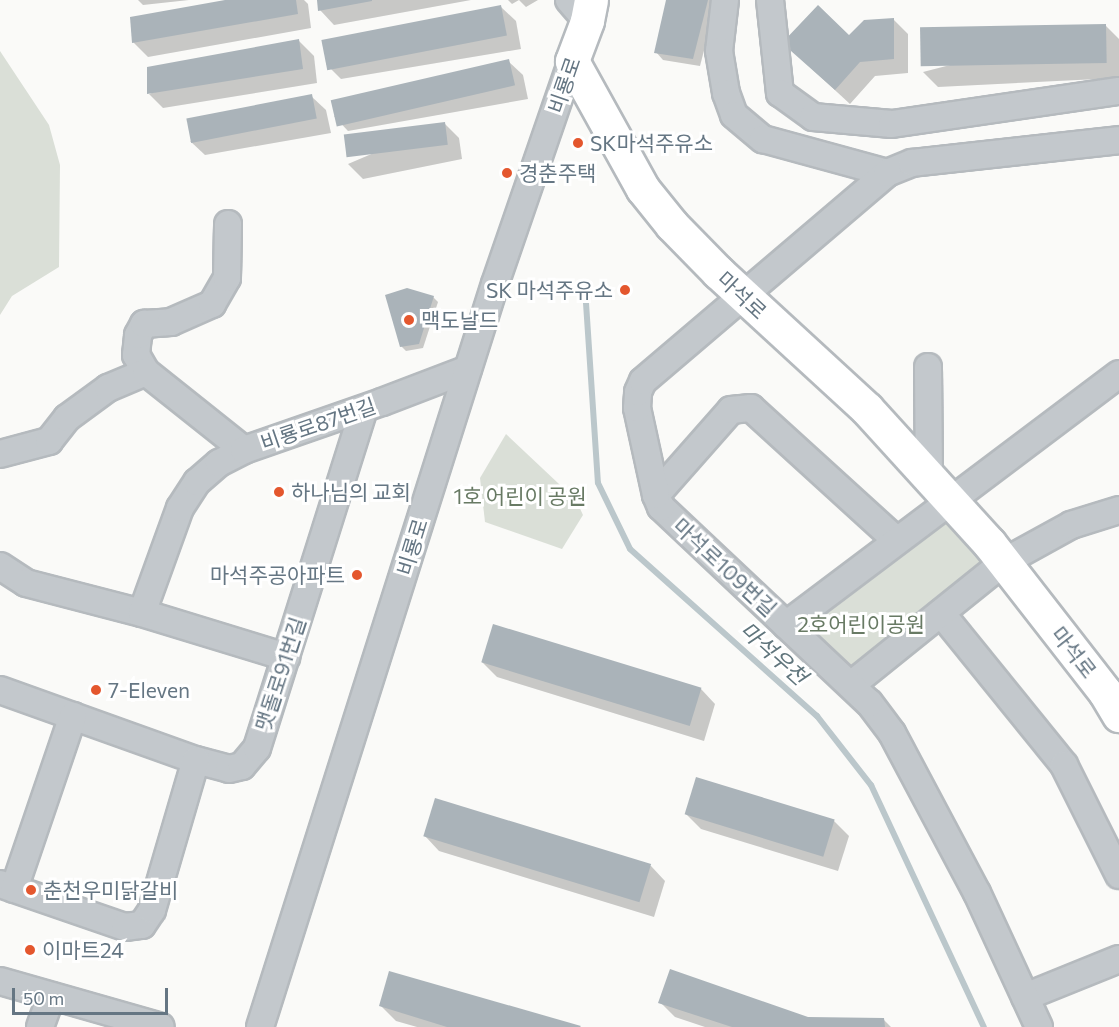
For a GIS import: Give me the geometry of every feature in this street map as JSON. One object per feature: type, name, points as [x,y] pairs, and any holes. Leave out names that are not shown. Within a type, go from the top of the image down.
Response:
[{"type":"main road","name":"비룡로","points":[[572,61],[582,7]]},
{"type":"main road","name":"마석로","points":[[572,61],[643,189],[672,225],[742,295],[867,409],[1004,562],[1105,692],[1119,715]]},
{"type":"street","points":[[725,0],[719,51],[726,93],[734,115],[763,139],[887,173]]},
{"type":"street","points":[[770,0],[780,93],[813,117],[892,124],[1119,91]]},
{"type":"street","name":"비룡로","points":[[260,1027],[468,369],[572,61]]},
{"type":"street","name":"마석로109번길","points":[[1040,1027],[977,893],[892,733],[869,703],[661,507],[656,495],[637,408],[638,392],[643,381],[887,173],[912,163],[1119,140]]},
{"type":"street","points":[[0,454],[49,441],[67,418],[108,388],[146,372],[136,355],[138,335],[144,324],[171,322],[212,303],[227,278],[228,224]]},
{"type":"street","points":[[928,367],[939,489]]},
{"type":"street","name":"비룡로87번길","points":[[146,372],[244,450],[364,409],[468,369]]},
{"type":"street","points":[[786,625],[897,541],[939,489],[1119,374]]},
{"type":"street","points":[[656,495],[731,410],[751,408],[897,541]]},
{"type":"street","name":"맷돌로91번길","points":[[0,690],[196,760],[229,769],[242,766],[257,748],[364,409]]},
{"type":"street","points":[[142,613],[180,508],[197,482],[219,463],[244,450]]},
{"type":"street","points":[[850,685],[1004,562],[1071,525],[1119,510]]},
{"type":"street","points":[[0,566],[26,583],[142,613],[286,657]]},
{"type":"street","points":[[941,613],[1064,765],[1111,837],[1119,875]]},
{"type":"street","points":[[73,716],[7,886],[125,927],[142,925],[152,910],[196,760]]},
{"type":"street","points":[[1025,997],[1119,959]]},
{"type":"street","points":[[0,981],[161,1027]]},
{"type":"street","points":[[40,1027],[51,996]]},
{"type":"green space","points":[[0,51],[49,125],[60,165],[59,267],[12,296],[0,315]]},
{"type":"green space","name":"1호 어린이 공원","points":[[506,434],[576,500],[583,515],[562,549],[485,522],[480,478]]},
{"type":"green space","name":"2호어린이공원","points":[[943,513],[994,557],[855,678],[801,621]]},
{"type":"building","points":[[225,0],[296,0],[298,14],[132,43],[130,17]]},
{"type":"building","points":[[317,0],[372,0],[372,1],[318,11]]},
{"type":"building","points":[[666,0],[708,0],[693,59],[654,53]]},
{"type":"building","points":[[501,5],[507,35],[327,70],[321,40]]},
{"type":"building","points":[[818,5],[849,35],[864,20],[894,18],[894,59],[860,62],[835,90],[782,43]]},
{"type":"building","points":[[1106,24],[1107,63],[921,66],[920,27]]},
{"type":"building","points":[[299,39],[303,69],[147,94],[147,67]]},
{"type":"building","points":[[509,59],[515,85],[337,126],[331,100]]},
{"type":"building","points":[[312,94],[317,119],[191,143],[186,118]]},
{"type":"building","points":[[445,122],[448,145],[347,157],[344,134]]},
{"type":"building","name":"맥도날드","points":[[407,288],[434,296],[419,344],[400,347],[385,295]]},
{"type":"building","points":[[493,624],[701,688],[690,726],[481,662]]},
{"type":"building","points":[[696,777],[835,819],[823,857],[685,814]]},
{"type":"building","points":[[435,798],[651,864],[639,902],[423,836]]},
{"type":"building","points":[[670,969],[808,1017],[884,1018],[885,1027],[732,1027],[658,1003]]},
{"type":"building","points":[[389,971],[581,1026],[447,1027],[379,1006]]},
{"type":"waterway","name":"마석우천","points":[[586,303],[598,483],[630,549],[817,716],[871,785],[984,1027]]},
{"type":"place","name":"SK마석주유소","points":[[578,143]]},
{"type":"place","name":"경춘주택","points":[[507,173]]},
{"type":"place","name":"SK 마석주유소","points":[[625,290]]},
{"type":"place","name":"맥도날드","points":[[409,320]]},
{"type":"place","name":"하나님의 교회","points":[[279,492]]},
{"type":"place","name":"마석주공아파트","points":[[357,575]]},
{"type":"place","name":"7-Eleven","points":[[96,690]]},
{"type":"place","name":"춘천우미닭갈비","points":[[31,890]]},
{"type":"place","name":"이마트24","points":[[30,950]]}]
